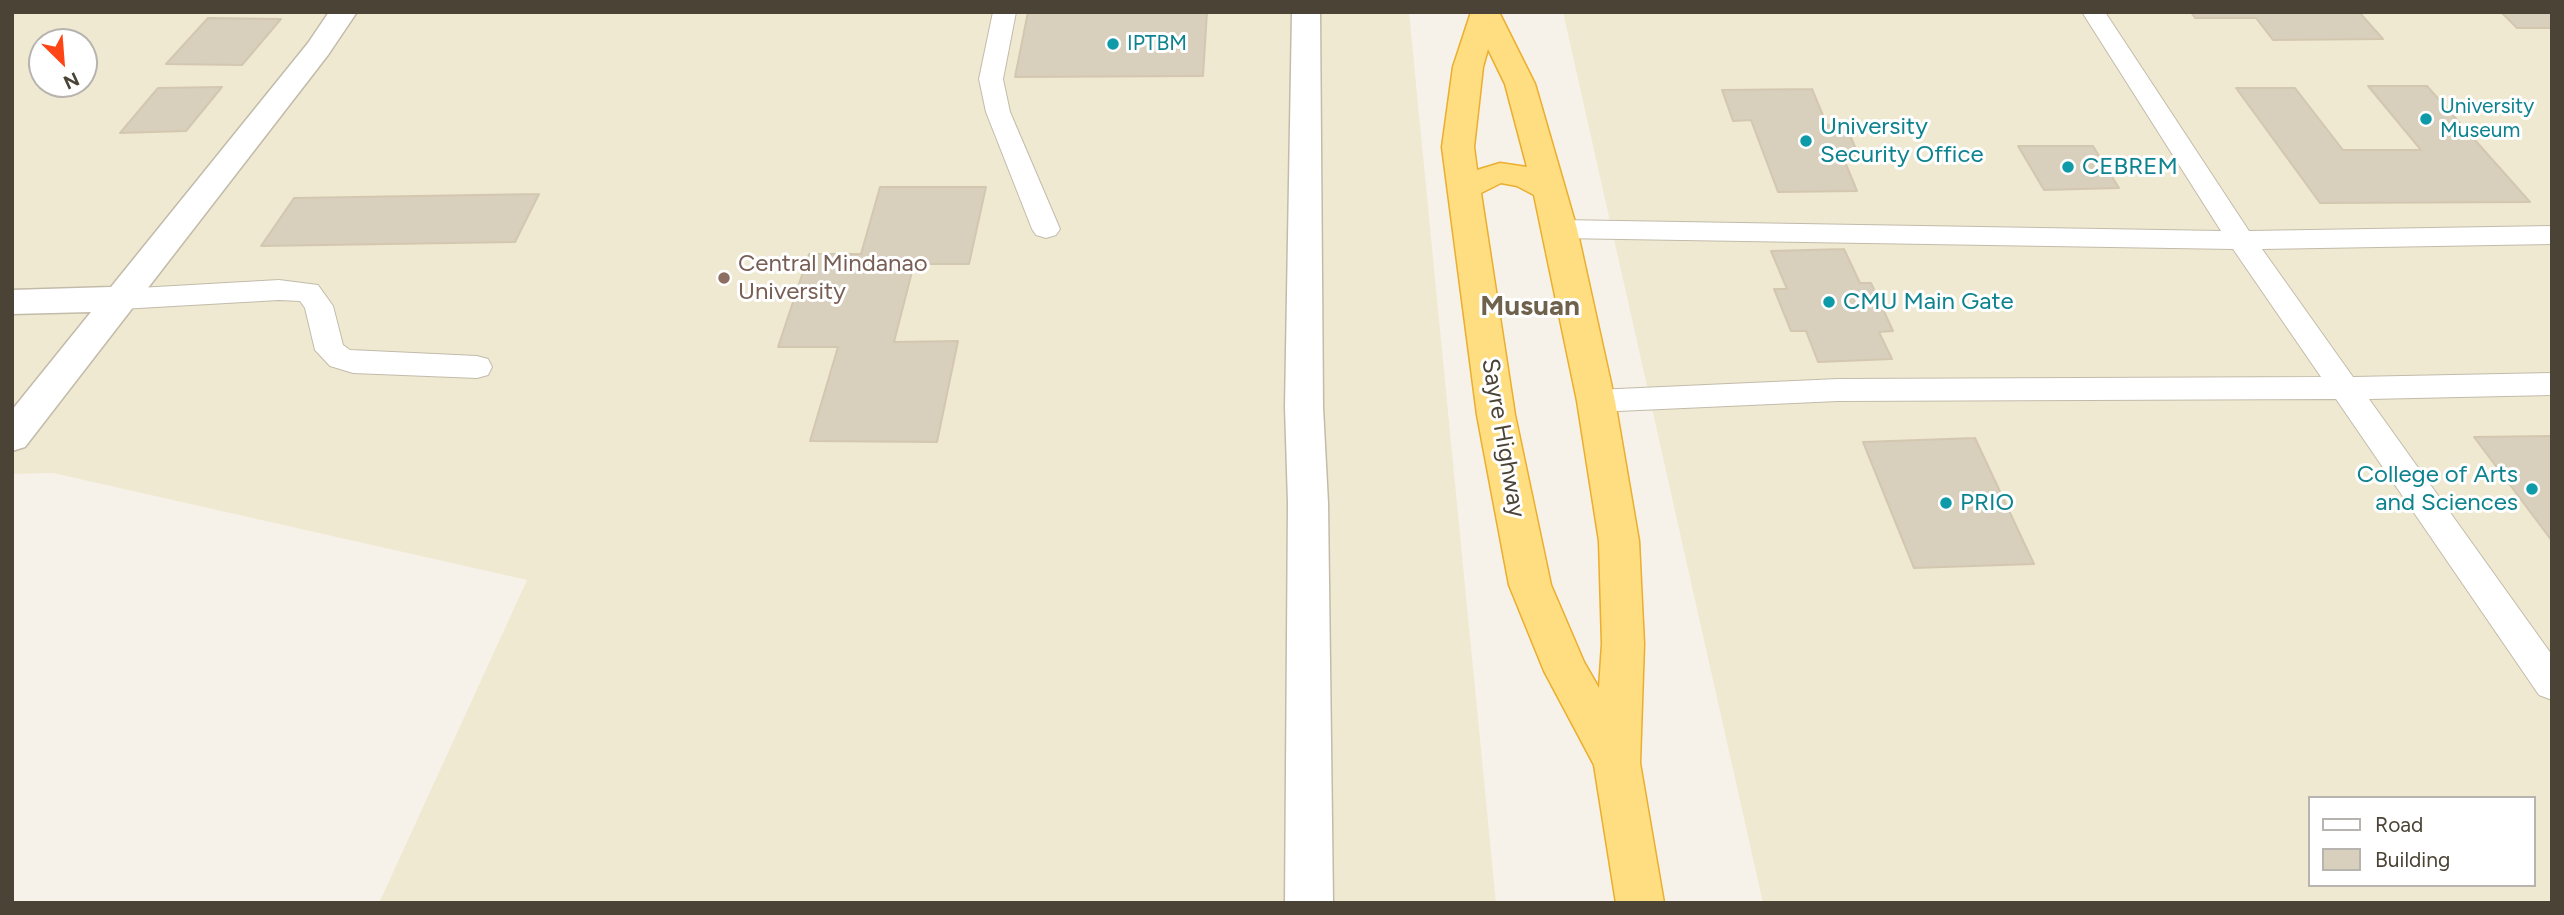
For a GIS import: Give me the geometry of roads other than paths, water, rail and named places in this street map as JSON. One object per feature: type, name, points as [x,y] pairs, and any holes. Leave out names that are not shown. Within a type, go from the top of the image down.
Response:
[{"type":"highway","name":"Sayre Highway","points":[[1485,13],[1520,84],[1560,229],[1597,401],[1619,541],[1623,644],[1617,763],[1640,903]]},
{"type":"highway","name":"Sayre Highway","points":[[1485,13],[1468,67],[1458,147],[1496,415],[1530,584],[1566,671],[1617,763]]},
{"type":"highway","points":[[1464,189],[1478,180],[1500,173],[1525,177],[1548,189]]},
{"type":"street","points":[[12,438],[318,49],[344,12]]},
{"type":"street","points":[[1306,12],[1304,407],[1308,503],[1309,903]]},
{"type":"street","points":[[12,302],[121,299]]},
{"type":"lane","points":[[1004,12],[991,79],[998,112],[1046,229]]},
{"type":"lane","points":[[2093,12],[2241,240],[2552,684]]},
{"type":"lane","points":[[1560,229],[2241,240],[2552,235]]},
{"type":"lane","points":[[121,299],[279,290],[307,292],[319,306],[330,350],[340,358],[353,362],[477,367]]},
{"type":"lane","points":[[1597,401],[1838,390],[2345,388],[2552,384]]},
{"type":"place","name":"IPTBM","points":[[1113,44]]},
{"type":"place","name":"University Museum","points":[[2426,119]]},
{"type":"place","name":"University Security Office","points":[[1806,141]]},
{"type":"place","name":"CEBREM","points":[[2068,167]]},
{"type":"place","name":"Central Mindanao University","points":[[724,278]]},
{"type":"place","name":"CMU Main Gate","points":[[1829,302]]},
{"type":"place","name":"College of Arts and Sciences","points":[[2532,489]]},
{"type":"place","name":"PRIO","points":[[1946,503]]},
{"type":"district","name":"Musuan","points":[[1530,307]]}]
